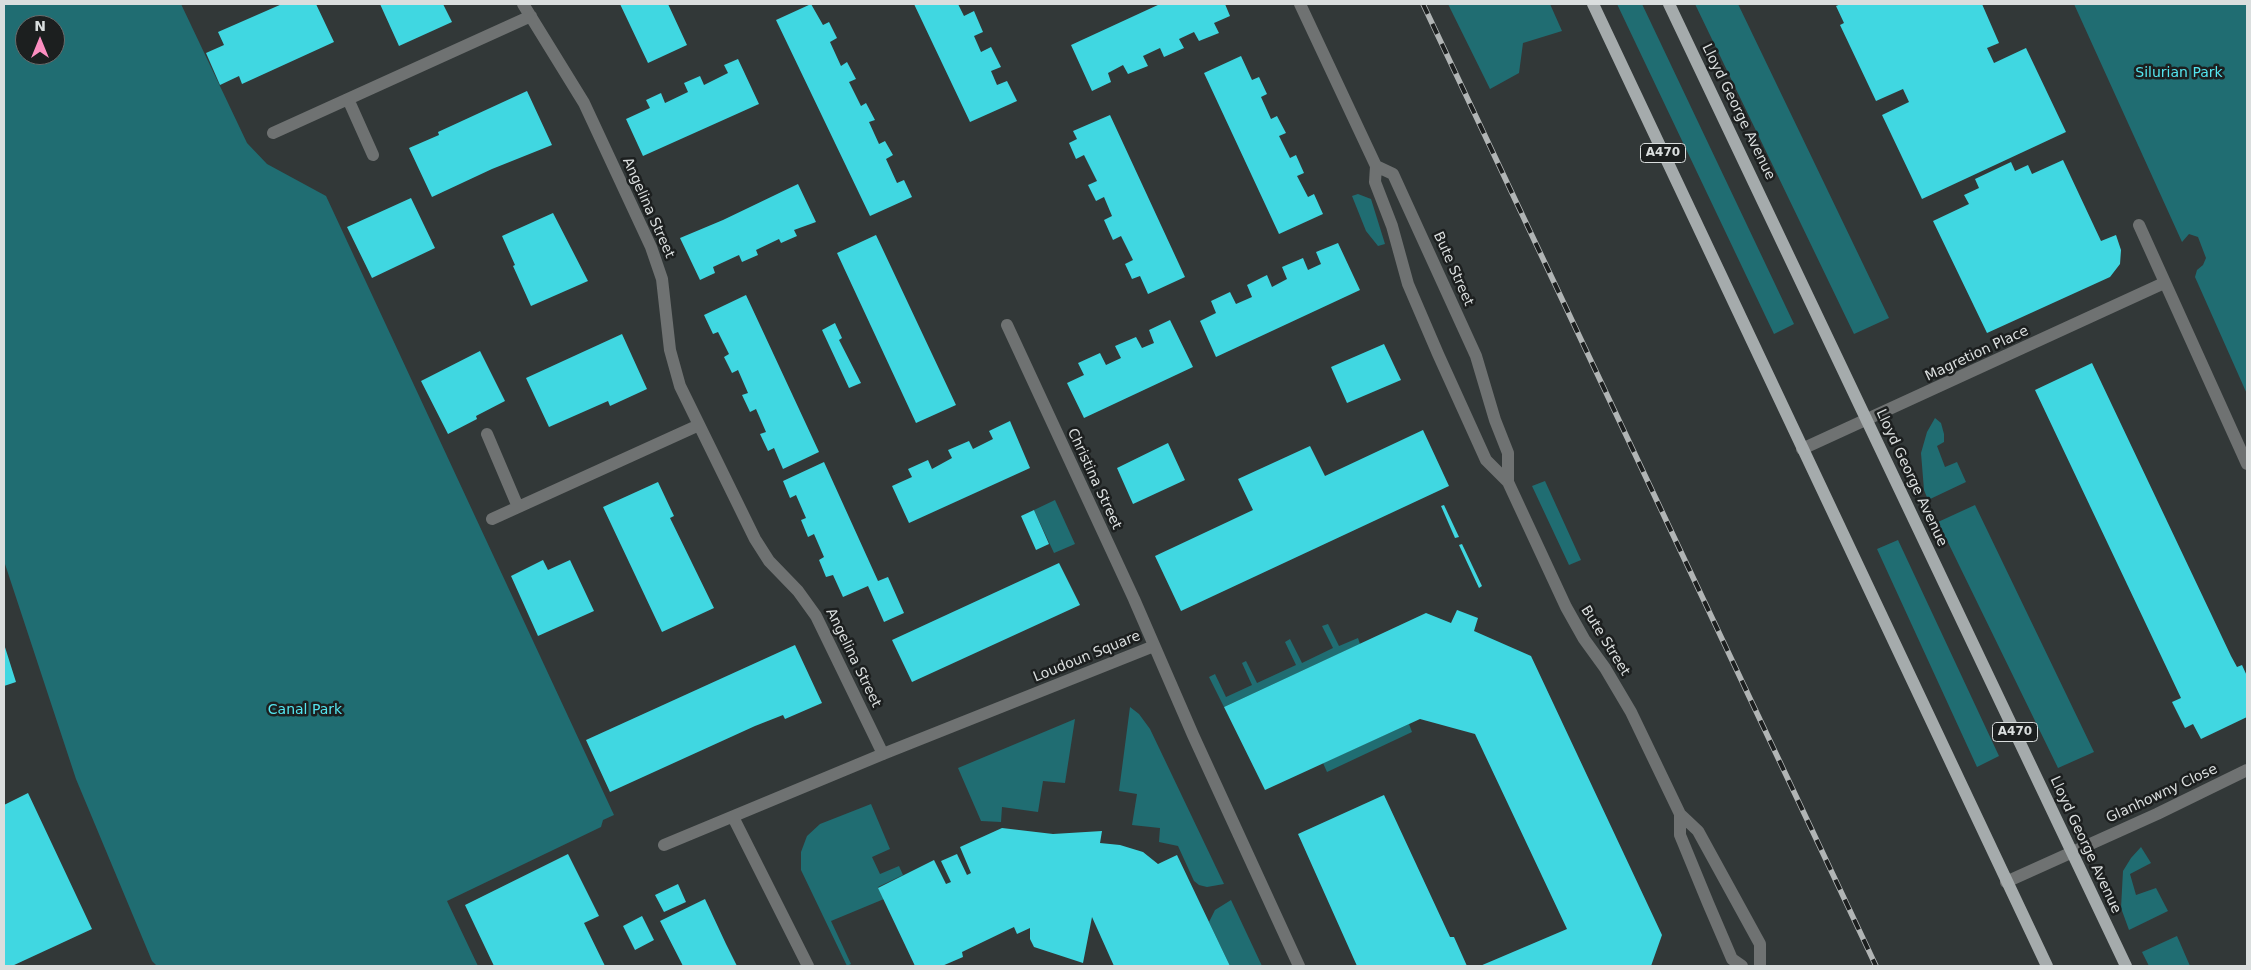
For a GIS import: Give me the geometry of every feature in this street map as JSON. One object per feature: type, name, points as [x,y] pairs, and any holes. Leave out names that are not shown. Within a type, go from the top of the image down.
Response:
[{"type":"main road","name":"A470","points":[[1593,4],[2047,966]]},
{"type":"main road","name":"Lloyd George Avenue","points":[[1669,4],[2070,852],[2126,966]]},
{"type":"street","name":"Angelina Street","points":[[523,4],[584,103],[652,247],[662,279],[670,350],[680,386],[755,539],[769,561],[798,592],[816,616],[883,754]]},
{"type":"street","name":"Bute Street","points":[[1300,4],[1376,166],[1375,182],[1392,226],[1408,284],[1486,460],[1508,482],[1566,607],[1584,639],[1631,712],[1680,814],[1698,831],[1756,936],[1760,944],[1760,966]]},
{"type":"street","points":[[272,133],[531,16]]},
{"type":"street","points":[[348,99],[373,155]]},
{"type":"street","name":"Bute Street","points":[[1376,166],[1393,174],[1476,356],[1495,420],[1508,453],[1508,482]]},
{"type":"street","points":[[2138,225],[2247,464]]},
{"type":"street","name":"Magretion Place","points":[[1802,450],[2164,283]]},
{"type":"street","name":"Christina Street","points":[[1006,325],[1154,646]]},
{"type":"street","points":[[492,519],[699,425]]},
{"type":"street","points":[[487,434],[518,507]]},
{"type":"street","name":"Loudoun Square","points":[[664,845],[883,754],[1154,646],[1299,966]]},
{"type":"street","name":"Glanhowny Close","points":[[2006,882],[2157,814],[2247,770]]},
{"type":"street","name":"Bute Street","points":[[1680,814],[1680,835],[1732,959],[1742,966]]},
{"type":"street","points":[[733,817],[808,966]]},
{"type":"green space","name":"Canal Park","points":[[4,4],[181,4],[247,143],[267,164],[326,196],[614,815],[603,820],[601,827],[447,901],[478,966],[157,966],[152,961],[76,779],[4,561]]},
{"type":"green space","points":[[1448,4],[1550,4],[1562,31],[1523,43],[1519,73],[1490,89]]},
{"type":"green space","points":[[1617,4],[1642,4],[1794,324],[1774,334]]},
{"type":"green space","points":[[1695,4],[1738,4],[1889,318],[1854,334]]},
{"type":"green space","name":"Silurian Park","points":[[2074,4],[2247,4],[2247,394],[2195,277],[2197,270],[2203,265],[2206,258],[2198,237],[2189,234],[2182,242]]},
{"type":"green space","points":[[1358,194],[1371,199],[1385,244],[1378,246],[1366,231],[1352,196]]},
{"type":"green space","points":[[1935,418],[1941,423],[1944,434],[1944,442],[1937,446],[1945,467],[1957,462],[1966,482],[1928,500],[1924,490],[1921,453],[1927,432]]},
{"type":"green space","points":[[1545,481],[1581,560],[1569,565],[1532,486]]},
{"type":"green space","points":[[1055,500],[1075,544],[1054,553],[1034,510]]},
{"type":"green space","points":[[1975,505],[2094,752],[2058,768],[1938,522]]},
{"type":"green space","points":[[1898,540],[1999,756],[1977,767],[1877,549]]},
{"type":"green space","points":[[1328,624],[1339,646],[1358,638],[1360,644],[1224,707],[1209,677],[1215,674],[1226,697],[1252,685],[1242,663],[1246,661],[1257,683],[1296,665],[1285,642],[1290,639],[1302,663],[1333,648],[1322,626]]},
{"type":"green space","points":[[1130,707],[1139,714],[1150,729],[1224,884],[1207,887],[1199,885],[1194,881],[1178,846],[1159,842],[1160,828],[1132,825],[1137,794],[1119,791]]},
{"type":"green space","points":[[1075,719],[1065,783],[1043,781],[1038,812],[1002,807],[1001,822],[981,821],[958,768]]},
{"type":"green space","points":[[1409,724],[1412,732],[1327,772],[1323,763]]},
{"type":"green space","points":[[871,804],[890,849],[872,857],[880,874],[899,866],[903,875],[878,887],[884,899],[831,921],[851,964],[847,966],[801,870],[801,852],[807,836],[820,824]]},
{"type":"green space","points":[[2141,847],[2151,863],[2130,874],[2136,895],[2156,888],[2168,911],[2129,930],[2121,908],[2123,871]]},
{"type":"green space","points":[[1231,900],[1262,966],[1230,966],[1209,922],[1215,910]]},
{"type":"green space","points":[[2177,936],[2190,966],[2149,966],[2142,952]]},
{"type":"building","points":[[282,4],[316,4],[334,42],[242,84],[239,76],[220,85],[206,53],[224,45],[218,32]]},
{"type":"building","points":[[380,4],[443,4],[452,22],[399,46]]},
{"type":"building","points":[[620,4],[668,4],[687,45],[648,63]]},
{"type":"building","points":[[811,4],[823,25],[829,22],[837,38],[830,42],[841,66],[847,62],[856,79],[849,82],[861,106],[866,103],[875,120],[869,122],[879,144],[885,141],[893,155],[886,159],[897,183],[904,180],[912,197],[870,216],[776,20]]},
{"type":"building","points":[[914,4],[958,4],[964,16],[974,11],[983,32],[974,36],[981,52],[991,47],[1001,67],[991,71],[997,85],[1007,81],[1017,101],[970,122]]},
{"type":"building","points":[[1160,4],[1225,4],[1230,16],[1214,23],[1219,33],[1199,41],[1194,32],[1179,39],[1184,48],[1164,57],[1160,48],[1143,56],[1148,66],[1128,74],[1123,65],[1108,73],[1111,82],[1092,91],[1071,45]]},
{"type":"building","points":[[1841,4],[1982,4],[1999,43],[1987,48],[1994,63],[2026,48],[2066,132],[1922,199],[1882,115],[1909,102],[1903,89],[1876,101],[1840,25],[1844,23],[1836,6]]},
{"type":"building","points":[[1241,56],[1252,80],[1259,77],[1267,94],[1261,97],[1271,119],[1277,116],[1286,133],[1279,136],[1290,158],[1296,155],[1304,173],[1297,176],[1308,197],[1314,194],[1323,214],[1279,234],[1204,73]]},
{"type":"building","points":[[738,59],[759,104],[643,156],[626,119],[650,108],[646,100],[661,93],[665,103],[688,92],[684,83],[700,76],[704,85],[728,73],[724,65]]},
{"type":"building","points":[[527,91],[552,145],[492,169],[432,197],[409,148],[439,135],[438,132]]},
{"type":"building","points":[[1110,115],[1185,277],[1148,294],[1140,276],[1132,279],[1125,264],[1133,260],[1121,236],[1113,240],[1104,220],[1112,216],[1104,197],[1096,201],[1088,185],[1097,181],[1084,155],[1076,159],[1069,143],[1077,139],[1073,131]]},
{"type":"building","points":[[2063,160],[2101,241],[2116,235],[2121,250],[2120,264],[2110,277],[1987,333],[1933,221],[1969,204],[1964,195],[1979,188],[1975,179],[2011,162],[2015,171],[2028,165],[2032,174]]},
{"type":"building","points":[[798,184],[816,222],[794,230],[797,236],[781,243],[779,239],[756,250],[758,255],[742,262],[739,255],[713,267],[715,273],[700,280],[680,238],[723,220]]},
{"type":"building","points":[[411,198],[435,248],[372,278],[347,227]]},
{"type":"building","points":[[553,213],[588,281],[531,306],[502,236]]},
{"type":"building","points":[[876,235],[956,405],[916,423],[837,253]]},
{"type":"building","points":[[1338,243],[1360,290],[1216,357],[1200,321],[1216,313],[1211,301],[1230,292],[1236,304],[1252,297],[1247,285],[1267,275],[1272,287],[1287,279],[1282,267],[1303,258],[1308,270],[1321,264],[1316,252]]},
{"type":"building","points":[[746,295],[819,452],[783,469],[774,448],[768,451],[760,434],[766,432],[756,409],[750,412],[742,395],[748,393],[738,370],[732,373],[724,357],[729,354],[718,332],[713,334],[704,315]]},
{"type":"building","points":[[1170,320],[1193,367],[1084,418],[1067,383],[1084,375],[1078,363],[1100,353],[1106,365],[1121,358],[1115,346],[1136,337],[1142,348],[1154,343],[1149,330]]},
{"type":"building","points":[[835,323],[842,338],[839,340],[861,383],[849,388],[822,330]]},
{"type":"building","points":[[622,334],[647,389],[610,406],[608,401],[549,427],[526,378]]},
{"type":"building","points":[[1384,344],[1401,380],[1347,403],[1331,367]]},
{"type":"building","points":[[480,351],[505,401],[476,416],[477,419],[448,434],[421,381]]},
{"type":"building","points":[[2092,363],[2231,656],[2237,667],[2242,665],[2247,676],[2247,717],[2201,739],[2193,724],[2185,728],[2172,702],[2181,698],[2035,390]]},
{"type":"building","points":[[1010,421],[1030,468],[909,523],[892,486],[912,477],[908,469],[928,460],[932,469],[952,458],[948,450],[969,441],[973,449],[993,439],[989,431]]},
{"type":"building","points":[[1423,430],[1449,486],[1181,611],[1155,556],[1253,510],[1238,479],[1310,446],[1325,476]]},
{"type":"building","points":[[1168,443],[1185,480],[1133,504],[1117,468]]},
{"type":"building","points":[[824,462],[878,581],[888,577],[904,613],[884,622],[868,586],[843,597],[833,575],[826,577],[819,560],[824,557],[814,534],[808,537],[801,520],[806,518],[796,495],[790,498],[783,481]]},
{"type":"building","points":[[658,482],[674,516],[670,518],[714,608],[662,632],[603,507]]},
{"type":"building","points":[[1444,505],[1459,537],[1455,538],[1441,506]]},
{"type":"building","points":[[1034,510],[1049,544],[1036,550],[1021,516]]},
{"type":"building","points":[[1462,544],[1482,586],[1479,588],[1459,545]]},
{"type":"building","points":[[543,560],[548,570],[570,560],[594,611],[538,636],[511,576]]},
{"type":"building","points":[[1059,563],[1080,605],[912,682],[892,640]]},
{"type":"building","points":[[1457,610],[1478,618],[1474,631],[1531,656],[1662,935],[1651,966],[1480,966],[1567,929],[1475,734],[1420,719],[1265,790],[1224,707],[1426,613],[1451,623]]},
{"type":"building","points":[[4,644],[16,682],[4,686]]},
{"type":"building","points":[[795,645],[822,703],[785,719],[783,715],[755,726],[610,792],[586,740]]},
{"type":"building","points":[[28,793],[92,929],[12,966],[4,966],[4,805]]},
{"type":"building","points":[[1384,795],[1450,937],[1454,937],[1467,966],[1357,966],[1298,834]]},
{"type":"building","points":[[1002,828],[1053,834],[1102,831],[1100,843],[1120,845],[1143,852],[1158,864],[1177,855],[1230,966],[1114,966],[1092,917],[1083,963],[1034,947],[1030,939],[1030,928],[1017,934],[1014,927],[962,952],[963,957],[942,966],[915,966],[878,888],[934,860],[946,884],[951,882],[941,861],[957,854],[967,875],[971,873],[960,847]]},
{"type":"building","points":[[568,854],[599,916],[584,923],[605,966],[494,966],[465,905]]},
{"type":"building","points":[[678,884],[686,902],[664,912],[655,895]]},
{"type":"building","points":[[705,899],[737,966],[683,966],[660,921]]},
{"type":"building","points":[[642,916],[654,940],[635,950],[623,926]]},
{"type":"railway","points":[[1423,4],[1876,966]]}]
